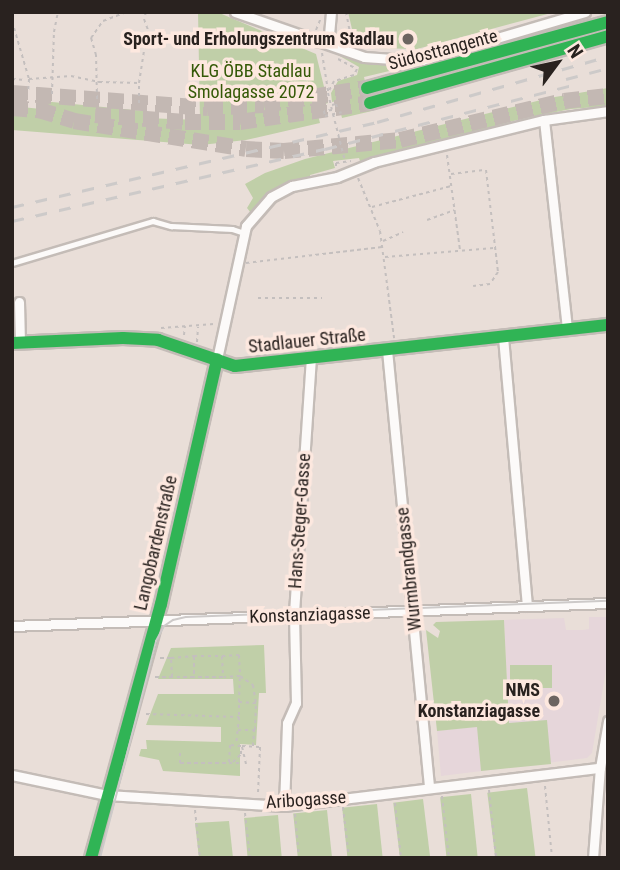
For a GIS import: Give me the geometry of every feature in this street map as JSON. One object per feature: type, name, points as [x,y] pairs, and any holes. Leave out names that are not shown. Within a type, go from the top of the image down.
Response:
[{"type":"main road","name":"Südosttangente","points":[[367,88],[608,22]]},
{"type":"main road","name":"Südosttangente","points":[[370,103],[608,36]]},
{"type":"main road","name":"Stadlauer Straße","points":[[16,343],[148,339],[187,347],[235,366],[311,360],[391,347],[608,325]]},
{"type":"main road","name":"Langobardenstraße","points":[[91,858],[155,622],[217,359]]},
{"type":"street","points":[[235,12],[364,57],[422,60],[585,12]]},
{"type":"street","points":[[319,42],[329,35],[331,12]]},
{"type":"street","points":[[244,234],[261,206],[292,186],[337,177],[374,162],[544,120],[608,111]]},
{"type":"street","points":[[544,120],[567,330]]},
{"type":"street","name":"Langobardenstraße","points":[[217,359],[244,234]]},
{"type":"street","points":[[16,343],[19,302]]},
{"type":"street","points":[[503,337],[527,606]]},
{"type":"street","name":"Wurmbrandgasse","points":[[391,347],[429,787]]},
{"type":"street","name":"Hans-Steger-Gasse","points":[[284,806],[287,723],[296,703],[294,615],[311,360]]},
{"type":"street","name":"Konstanziagasse","points":[[12,626],[608,603]]},
{"type":"street","points":[[593,858],[600,768],[608,721]]},
{"type":"street","name":"Aribogasse","points":[[12,775],[107,795],[284,806],[600,768]]},
{"type":"lane","points":[[12,263],[153,221],[171,226],[232,229],[244,234]]},
{"type":"path","points":[[52,94],[54,32],[58,12]]},
{"type":"path","points":[[97,99],[99,82],[91,38],[103,21],[125,12]]},
{"type":"path","points":[[146,12],[144,19],[148,30]]},
{"type":"path","points":[[316,30],[322,12]]},
{"type":"path","points":[[333,47],[349,40],[346,12]]},
{"type":"path","points":[[12,21],[28,79],[28,93]]},
{"type":"path","points":[[139,103],[139,83],[146,38],[149,36]]},
{"type":"path","points":[[328,93],[334,81],[355,75],[357,69],[321,52],[328,93],[332,110],[324,111],[325,116],[332,114],[342,112],[338,113],[336,104],[331,105]]},
{"type":"path","points":[[12,79],[71,76],[99,82],[139,83]]},
{"type":"path","points":[[332,114],[343,161]]},
{"type":"path","points":[[446,152],[460,251]]},
{"type":"path","points":[[343,166],[337,168],[336,163],[351,160]]},
{"type":"path","points":[[451,174],[486,170],[498,272],[490,284],[473,286]]},
{"type":"path","points":[[356,174],[382,241],[391,347]]},
{"type":"path","points":[[371,208],[452,185]]},
{"type":"path","points":[[427,220],[455,209]]},
{"type":"path","points":[[382,241],[403,232]]},
{"type":"path","points":[[246,263],[383,247]]},
{"type":"path","points":[[384,257],[495,248]]},
{"type":"path","points":[[258,298],[322,298]]},
{"type":"path","points":[[157,329],[218,322]]},
{"type":"path","points":[[184,335],[185,326]]},
{"type":"path","points":[[196,343],[197,326]]},
{"type":"path","points":[[160,658],[239,655],[236,745]]},
{"type":"path","points":[[194,656],[194,677]]},
{"type":"path","points":[[222,656],[223,677]]},
{"type":"path","points":[[171,658],[172,677]]},
{"type":"path","points":[[155,677],[240,676],[253,685],[256,703],[253,747]]},
{"type":"path","points":[[239,702],[256,703]]},
{"type":"path","points":[[146,714],[239,717]]},
{"type":"path","points":[[237,730],[255,730]]},
{"type":"path","points":[[242,764],[229,763],[230,745],[260,747],[258,794]]},
{"type":"path","points":[[233,763],[234,758],[241,754],[242,746]]},
{"type":"path","points":[[242,746],[246,764]]},
{"type":"path","points":[[180,753],[180,763],[229,763]]},
{"type":"path","points":[[545,784],[552,858]]},
{"type":"path","points":[[489,790],[496,858]]},
{"type":"path","points":[[442,795],[449,858]]},
{"type":"path","points":[[394,800],[401,858]]},
{"type":"path","points":[[343,806],[349,858]]},
{"type":"path","points":[[195,809],[200,858]]},
{"type":"path","points":[[245,812],[250,858]]},
{"type":"path","points":[[295,812],[299,858]]},
{"type":"shaded area","name":"NMS Konstanziagasse","points":[[589,617],[608,617],[608,658],[592,753],[587,758],[441,776],[437,731],[509,723],[504,620],[564,618],[566,630],[583,630],[589,629]]},
{"type":"green space","name":"KLG ÖBB Stadlau Smolagasse 2072","points":[[198,12],[217,12],[316,54],[328,103],[316,107],[320,123],[246,140],[201,145],[12,130],[12,106],[41,109],[42,101],[144,111],[144,118],[200,120]]},
{"type":"green space","name":"Sport- und Erholungszentrum Stadlau","points":[[348,12],[555,12],[417,49],[370,48],[352,29]]},
{"type":"green space","points":[[338,50],[419,64],[364,77],[372,111],[342,118],[341,114],[351,111],[351,108],[341,111],[338,101],[332,102],[331,93],[338,81],[357,75],[359,67],[338,55]]},
{"type":"green space","points":[[608,88],[608,106],[571,109],[517,120],[361,164],[359,158],[333,161],[335,168],[310,175],[310,178],[270,193],[251,213],[247,208],[253,198],[245,184],[265,173],[305,159],[549,98]]},
{"type":"green space","points":[[504,620],[509,723],[547,720],[551,764],[481,771],[477,727],[437,731],[426,630],[438,638],[440,631],[433,625],[436,622]]},
{"type":"green space","points":[[264,645],[266,693],[259,693],[256,745],[240,744],[240,776],[163,771],[159,760],[139,756],[141,749],[147,749],[146,740],[221,742],[221,727],[146,725],[158,694],[234,694],[233,679],[158,679],[171,648]]},
{"type":"green space","points":[[510,665],[552,665],[552,688],[510,688]]},
{"type":"green space","points":[[527,788],[536,858],[495,858],[487,793]]},
{"type":"green space","points":[[471,794],[478,858],[447,858],[440,797]]},
{"type":"green space","points":[[423,799],[430,858],[400,858],[393,803]]},
{"type":"green space","points":[[377,804],[383,858],[347,858],[342,808]]},
{"type":"green space","points":[[327,810],[332,858],[298,858],[293,814]]},
{"type":"green space","points":[[278,815],[282,858],[248,858],[244,818]]},
{"type":"green space","points":[[229,821],[233,858],[199,858],[195,823]]},
{"type":"tunnel","points":[[12,93],[207,108],[264,105],[367,88]]},
{"type":"tunnel","points":[[39,110],[74,121],[246,149],[284,151],[400,140],[564,101],[608,96]]},
{"type":"tunnel","points":[[95,115],[185,122],[240,122],[370,103]]},
{"type":"tunnel","points":[[12,108],[48,111]]},
{"type":"tram line","points":[[100,858],[156,641],[164,626],[173,620],[186,617],[608,601]]},
{"type":"railway","points":[[12,207],[377,122],[608,56]]},
{"type":"railway","points":[[566,79],[608,68]]},
{"type":"railway","points":[[12,221],[325,149],[580,83]]},
{"type":"traffic: fast","points":[[367,88],[608,22]]},
{"type":"traffic: fast","points":[[370,103],[608,36]]},
{"type":"traffic: fast","points":[[12,343],[123,338],[158,340],[235,366],[608,325]]},
{"type":"traffic: fast","points":[[91,858],[161,604],[217,359]]},
{"type":"place","name":"Sport- und Erholungszentrum Stadlau","points":[[408,39]]},
{"type":"place","name":"NMS Konstanziagasse","points":[[554,701]]}]
